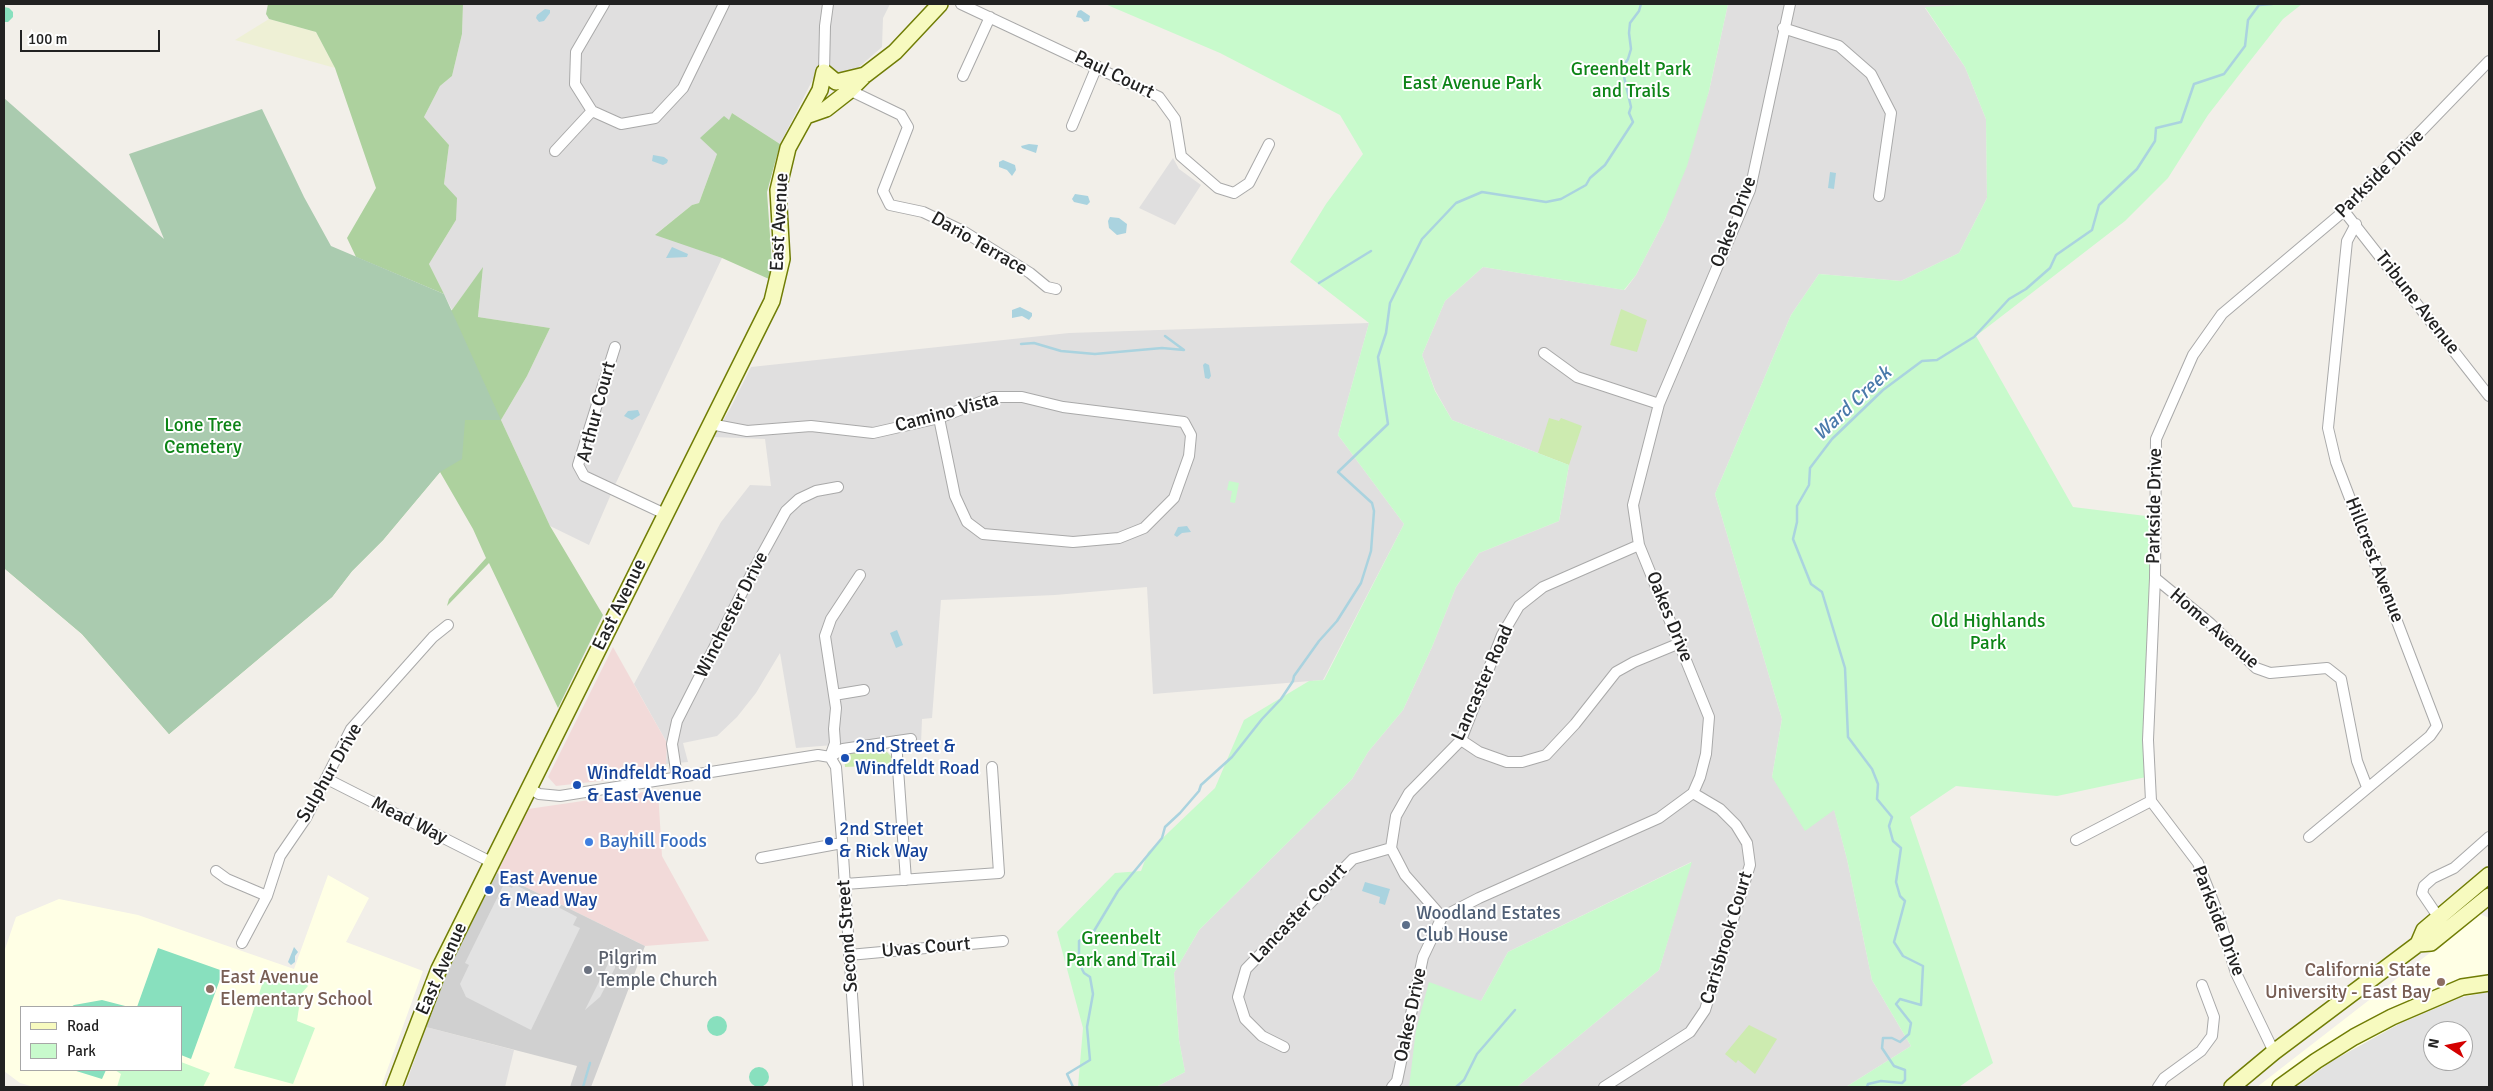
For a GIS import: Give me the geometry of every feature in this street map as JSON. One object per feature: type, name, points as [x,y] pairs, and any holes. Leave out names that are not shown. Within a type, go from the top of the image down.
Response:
[{"type":"street","points":[[604,4],[576,52],[575,84],[592,111],[621,124],[655,118],[683,88],[724,4]]},
{"type":"street","points":[[828,4],[824,72],[836,82],[865,75]]},
{"type":"street","points":[[806,116],[826,109],[850,91],[865,75],[895,52],[940,4]]},
{"type":"street","name":"Paul Court","points":[[961,4],[1160,97],[1175,119],[1181,156],[1198,173],[1218,188],[1234,193],[1249,183],[1269,144]]},
{"type":"street","name":"Oakes Drive","points":[[1693,793],[1706,754],[1709,718],[1639,544],[1633,505],[1659,404],[1750,190],[1783,28],[1790,4]]},
{"type":"street","points":[[963,76],[990,17]]},
{"type":"street","points":[[1783,28],[1839,46],[1872,74],[1891,112],[1879,196]]},
{"type":"street","name":"Parkside Drive","points":[[2274,1052],[2236,973],[2217,911],[2198,863],[2151,801],[2148,740],[2155,578],[2156,439],[2193,355],[2222,314],[2344,211],[2489,61]]},
{"type":"street","points":[[1072,126],[1097,66]]},
{"type":"street","name":"East Avenue","points":[[394,1087],[438,969],[772,301],[782,260],[778,208],[780,177],[788,148],[820,90],[824,72]]},
{"type":"street","name":"Dario Terrace","points":[[836,82],[850,91],[901,115],[908,127],[883,191],[890,205],[923,212],[963,231],[1030,272],[1047,287],[1056,289]]},
{"type":"street","points":[[555,151],[592,111]]},
{"type":"street","name":"Tribune Avenue","points":[[2344,211],[2489,396]]},
{"type":"street","name":"Hillcrest Avenue","points":[[2309,837],[2430,736],[2438,726],[2336,462],[2328,428],[2347,241],[2356,224]]},
{"type":"street","name":"Arthur Court","points":[[615,347],[578,465],[584,476],[665,514]]},
{"type":"street","points":[[1544,353],[1577,377],[1659,404]]},
{"type":"street","name":"Camino Vista","points":[[710,424],[746,431],[811,426],[873,433],[939,418],[993,397],[1022,397],[1063,407],[1184,422],[1191,435],[1189,456],[1174,498],[1144,528],[1119,538],[1073,542],[983,534],[967,522],[955,496],[939,418]]},
{"type":"street","name":"Winchester Drive","points":[[676,777],[672,744],[677,721],[745,586],[782,519],[799,499],[816,491],[838,487]]},
{"type":"street","name":"Lancaster Road","points":[[1391,848],[1396,816],[1409,793],[1461,740],[1502,635],[1519,606],[1543,587],[1639,544]]},
{"type":"street","points":[[830,757],[835,743],[834,695],[826,636],[831,619],[860,575]]},
{"type":"street","name":"Home Avenue","points":[[2155,578],[2211,624],[2256,668],[2270,673],[2327,668],[2341,679],[2357,761],[2367,787]]},
{"type":"street","name":"Sulphur Drive","points":[[242,943],[267,896],[280,856],[306,818],[351,729],[433,636],[448,625]]},
{"type":"street","points":[[1461,740],[1479,752],[1507,762],[1522,762],[1546,755],[1575,724],[1616,672],[1634,662],[1680,643]]},
{"type":"street","points":[[834,695],[864,690]]},
{"type":"street","points":[[529,788],[539,794],[560,796],[818,755],[830,757],[843,749],[911,739]]},
{"type":"street","points":[[896,741],[906,880]]},
{"type":"street","name":"Second Street","points":[[830,757],[836,767],[858,1087]]},
{"type":"street","points":[[845,884],[999,873],[992,767]]},
{"type":"street","name":"Mead Way","points":[[327,779],[491,862]]},
{"type":"street","points":[[1391,848],[1405,875],[1442,917],[1479,898],[1659,818],[1693,793]]},
{"type":"street","name":"Carisbrook Court","points":[[1604,1087],[1690,1032],[1705,1010],[1748,874],[1750,864],[1747,843],[1736,824],[1720,809],[1693,793]]},
{"type":"street","points":[[2076,840],[2151,801]]},
{"type":"street","points":[[2438,918],[2422,893],[2424,886],[2433,878],[2454,868],[2489,837]]},
{"type":"street","points":[[761,858],[842,843]]},
{"type":"street","name":"Lancaster Court","points":[[1284,1047],[1262,1036],[1245,1019],[1238,997],[1246,969],[1353,859],[1391,848]]},
{"type":"street","points":[[216,870],[227,879],[267,896]]},
{"type":"street","points":[[2232,1087],[2274,1052],[2418,944],[2424,930],[2489,876]]},
{"type":"street","points":[[2418,944],[2431,943],[2489,896]]},
{"type":"street","name":"Oakes Drive","points":[[1392,1087],[1397,1081],[1423,957],[1442,917]]},
{"type":"street","name":"Uvas Court","points":[[850,955],[1003,941]]},
{"type":"street","points":[[2280,1087],[2316,1060],[2354,1037],[2462,987],[2489,983]]},
{"type":"street","points":[[2158,1087],[2164,1078],[2201,1051],[2212,1036],[2214,1017],[2202,985]]},
{"type":"shaded area","points":[[463,4],[890,4],[883,18],[882,47],[852,73],[813,79],[780,144],[732,113],[699,203],[692,205],[656,234],[722,258],[615,485],[589,545],[550,526],[501,420],[527,376],[550,328],[478,317],[483,268],[452,310],[429,264],[456,220],[444,184],[449,145],[424,117],[440,86],[452,76],[462,34]]},
{"type":"shaded area","points":[[1728,4],[1982,4],[1925,8],[1965,67],[1986,119],[1987,198],[1959,253],[1901,281],[1819,274],[1791,315],[1715,494],[1782,719],[1772,777],[1834,809],[1847,859],[1872,980],[1911,1046],[1846,1087],[1517,1087],[1659,970],[1691,862],[1508,952],[1481,1001],[1409,1087],[1156,1087],[1185,1072],[1179,1040],[1174,973],[1199,930],[1352,779],[1368,752],[1403,710],[1432,647],[1456,587],[1479,553],[1559,521],[1569,465],[1452,420],[1435,390],[1422,355],[1445,301],[1483,267],[1625,290],[1636,275],[1665,219],[1709,91]]},
{"type":"shaded area","points":[[269,19],[316,32],[335,68],[235,40]]},
{"type":"shaded area","points":[[1173,158],[1179,169],[1201,185],[1175,225],[1139,208]]},
{"type":"shaded area","points":[[1369,323],[1338,435],[1404,524],[1323,680],[1153,694],[1147,587],[1055,595],[941,600],[932,718],[922,719],[921,744],[847,752],[846,744],[796,748],[780,653],[756,693],[737,717],[717,736],[683,743],[688,762],[666,764],[667,743],[634,684],[721,522],[750,485],[771,486],[765,439],[713,437],[730,409],[751,367],[1069,333]]},
{"type":"shaded area","points":[[613,647],[667,743],[666,764],[661,774],[556,786],[548,777]]},
{"type":"shaded area","points":[[658,790],[662,856],[709,941],[645,946],[497,873],[528,809]]},
{"type":"shaded area","points":[[497,873],[645,946],[591,1087],[570,1087],[577,1066],[426,1027],[444,978]]},
{"type":"shaded area","name":"East Avenue Elementary School","points":[[328,875],[369,898],[346,942],[423,971],[381,1087],[34,1087],[20,1083],[4,1071],[4,952],[16,917],[59,899],[138,915],[294,969]]},
{"type":"shaded area","points":[[504,884],[512,888],[514,884],[577,917],[573,925],[580,928],[531,1030],[466,997],[460,984],[469,965],[465,963]]},
{"type":"shaded area","name":"California State University - East Bay","points":[[2480,914],[2489,918],[2489,1087],[2257,1087]]},
{"type":"shaded area","points":[[615,950],[615,968],[600,997],[585,1010]]},
{"type":"shaded area","points":[[2489,992],[2489,1087],[2296,1087],[2332,1061],[2399,1024],[2462,997]]},
{"type":"shaded area","points":[[426,1027],[514,1050],[505,1087],[405,1087]]},
{"type":"green space","points":[[268,4],[463,4],[462,34],[452,76],[440,86],[424,117],[449,145],[444,184],[457,198],[456,220],[429,264],[444,294],[356,257],[347,238],[376,188],[335,68],[316,32],[269,19],[266,14]]},
{"type":"green space","points":[[1105,4],[1728,4],[1709,91],[1687,166],[1665,219],[1636,275],[1624,290],[1483,267],[1445,301],[1422,355],[1435,391],[1452,420],[1569,465],[1559,521],[1479,553],[1456,587],[1432,647],[1403,710],[1368,752],[1352,779],[1199,930],[1174,973],[1179,1040],[1185,1072],[1156,1087],[1078,1087],[1083,1028],[1057,932],[1115,873],[1141,871],[1148,852],[1215,788],[1244,720],[1309,681],[1324,680],[1404,524],[1338,435],[1369,323],[1290,262],[1326,204],[1363,154],[1340,115],[1220,53]]},
{"type":"green space","name":"Old Highlands Park","points":[[1982,4],[2302,4],[2283,19],[2208,115],[2168,178],[2125,221],[1976,336],[2073,507],[2154,517],[2151,776],[2057,796],[1956,786],[1910,817],[1993,1063],[1959,1087],[1846,1087],[1911,1046],[1872,980],[1847,859],[1834,810],[1805,831],[1772,777],[1782,719],[1715,494],[1791,315],[1819,274],[1901,281],[1959,253],[1987,198],[1986,119],[1965,67],[1925,7]]},
{"type":"green space","points":[[4,7],[9,8],[13,12],[13,17],[8,22],[4,22]]},
{"type":"green space","name":"Lone Tree Cemetery","points":[[4,98],[164,239],[129,154],[262,109],[304,197],[331,246],[444,294],[501,420],[465,420],[462,459],[440,472],[383,540],[352,571],[332,597],[169,734],[82,634],[4,568]]},
{"type":"green space","points":[[732,113],[780,144],[767,192],[772,264],[769,279],[722,258],[655,235],[692,205],[699,203],[717,154],[700,138],[724,116],[729,120]]},
{"type":"green space","points":[[483,267],[478,317],[550,328],[527,376],[501,420],[550,526],[603,615],[558,708],[489,563],[447,606],[449,599],[486,558],[473,529],[440,472],[383,540],[352,571],[332,597],[169,734],[82,634],[4,568],[4,523],[452,310]]},
{"type":"green space","points":[[1621,309],[1647,320],[1637,352],[1610,345]]},
{"type":"green space","points":[[1549,418],[1559,421],[1561,418],[1582,426],[1569,465],[1538,453]]},
{"type":"green space","points":[[1229,481],[1239,483],[1235,503],[1230,502],[1232,491],[1227,490]]},
{"type":"green space","points":[[884,749],[891,756],[892,765],[845,767],[844,756],[846,753]]},
{"type":"green space","points":[[1692,862],[1659,970],[1517,1087],[1409,1087],[1416,1030],[1429,982],[1481,1001],[1508,952]]},
{"type":"green space","points":[[158,948],[223,971],[191,1059],[182,1055],[182,1006],[137,1006]]},
{"type":"green space","points":[[279,973],[299,978],[308,986],[301,994],[297,1021],[315,1028],[293,1084],[234,1068],[263,982],[271,974]]},
{"type":"green space","points":[[102,1000],[125,1006],[72,1006]]},
{"type":"green space","points":[[713,1016],[721,1016],[727,1022],[727,1030],[721,1036],[713,1036],[707,1030],[707,1022]]},
{"type":"green space","points":[[1749,1025],[1777,1039],[1755,1074],[1738,1060],[1736,1063],[1725,1054]]},
{"type":"green space","points":[[182,1062],[210,1073],[203,1087],[117,1087],[121,1074],[116,1071],[182,1071]]},
{"type":"green space","points":[[759,1067],[766,1070],[769,1077],[766,1084],[759,1087],[752,1084],[749,1077],[752,1070]]},
{"type":"green space","points":[[76,1071],[106,1071],[102,1079]]},
{"type":"water","points":[[545,9],[550,10],[550,13],[544,21],[539,22],[536,18],[537,15]]},
{"type":"water","points":[[1081,10],[1090,16],[1089,21],[1084,22],[1081,18],[1076,17],[1078,11]]},
{"type":"water","points":[[1029,144],[1038,145],[1036,153],[1021,146]]},
{"type":"water","points":[[653,155],[664,157],[668,160],[667,163],[663,165],[652,161]]},
{"type":"water","points":[[1003,160],[1015,165],[1016,170],[1012,176],[1007,170],[999,167],[999,162]]},
{"type":"water","points":[[1830,172],[1836,173],[1834,189],[1828,188]]},
{"type":"water","points":[[1075,194],[1088,196],[1090,202],[1087,205],[1074,202],[1072,199]]},
{"type":"water","points":[[1110,217],[1119,218],[1127,224],[1126,233],[1117,235],[1109,228],[1108,221]]},
{"type":"water","points":[[672,247],[688,254],[687,257],[666,258]]},
{"type":"water","points":[[1020,307],[1032,313],[1029,320],[1022,316],[1012,318],[1012,310]]},
{"type":"water","points":[[1205,363],[1209,365],[1211,376],[1209,379],[1205,378],[1203,365]]},
{"type":"water","points":[[638,410],[640,415],[632,420],[624,416],[628,411]]},
{"type":"water","points":[[1187,526],[1191,532],[1182,533],[1177,537],[1174,535],[1178,527]]},
{"type":"water","points":[[897,630],[903,645],[896,648],[890,633]]},
{"type":"water","points":[[1365,882],[1390,889],[1385,905],[1379,903],[1380,897],[1362,891]]},
{"type":"water","points":[[294,947],[298,952],[295,956],[295,962],[291,965],[288,962]]},
{"type":"waterway","points":[[1073,1087],[1067,1074],[1090,1060],[1087,1027],[1093,994],[1090,977],[1084,973],[1079,963],[1079,941],[1094,931],[1118,891],[1162,838],[1165,827],[1199,791],[1201,785],[1232,757],[1262,719],[1281,699],[1293,681],[1294,676],[1319,641],[1337,621],[1361,583],[1371,551],[1374,511],[1372,503],[1338,472],[1388,424],[1378,357],[1386,333],[1390,303],[1422,239],[1456,203],[1482,192],[1546,202],[1561,199],[1586,185],[1590,178],[1605,165],[1633,122],[1629,113],[1631,107],[1622,68],[1628,59],[1631,49],[1630,23],[1639,11],[1641,4]]},
{"type":"waterway","name":"Ward Creek","points":[[1867,1087],[1868,1084],[1881,1081],[1902,1083],[1905,1080],[1905,1070],[1894,1066],[1882,1048],[1883,1038],[1892,1038],[1900,1042],[1909,1034],[1911,1023],[1896,1004],[1900,999],[1921,1005],[1923,966],[1903,956],[1894,942],[1905,901],[1900,896],[1896,882],[1901,848],[1893,841],[1889,826],[1892,817],[1877,799],[1878,784],[1872,769],[1848,737],[1845,668],[1822,592],[1811,584],[1793,539],[1797,522],[1797,506],[1809,485],[1810,468],[1832,439],[1883,390],[1922,361],[1937,360],[1974,337],[2009,299],[2026,289],[2050,268],[2056,255],[2092,230],[2099,205],[2137,169],[2155,141],[2156,128],[2181,122],[2194,84],[2224,74],[2245,46],[2248,20],[2259,5],[2272,4]]},
{"type":"waterway","points":[[1319,283],[1371,251]]},
{"type":"waterway","points":[[1021,344],[1034,343],[1061,351],[1095,354],[1162,348],[1184,350],[1165,336]]},
{"type":"waterway","points":[[1456,1087],[1464,1080],[1477,1054],[1515,1010]]},
{"type":"waterway","points":[[583,1087],[590,1063]]},
{"type":"place","name":"2nd Street & Windfeldt Road","points":[[845,758]]},
{"type":"place","name":"Windfeldt Road & East Avenue","points":[[577,785]]},
{"type":"place","name":"2nd Street & Rick Way","points":[[829,841]]},
{"type":"place","name":"Bayhill Foods","points":[[589,842]]},
{"type":"place","name":"East Avenue & Mead Way","points":[[489,890]]},
{"type":"place","name":"Woodland Estates Club House","points":[[1406,925]]},
{"type":"place","name":"Pilgrim Temple Church","points":[[588,970]]},
{"type":"place","name":"California State University - East Bay","points":[[2441,982]]},
{"type":"place","name":"East Avenue Elementary School","points":[[210,989]]},
{"type":"park label","name":"Greenbelt Park and Trails","points":[[1631,81]]},
{"type":"park label","name":"East Avenue Park","points":[[1472,84]]},
{"type":"park label","name":"Greenbelt Park and Trail","points":[[1121,950]]}]
